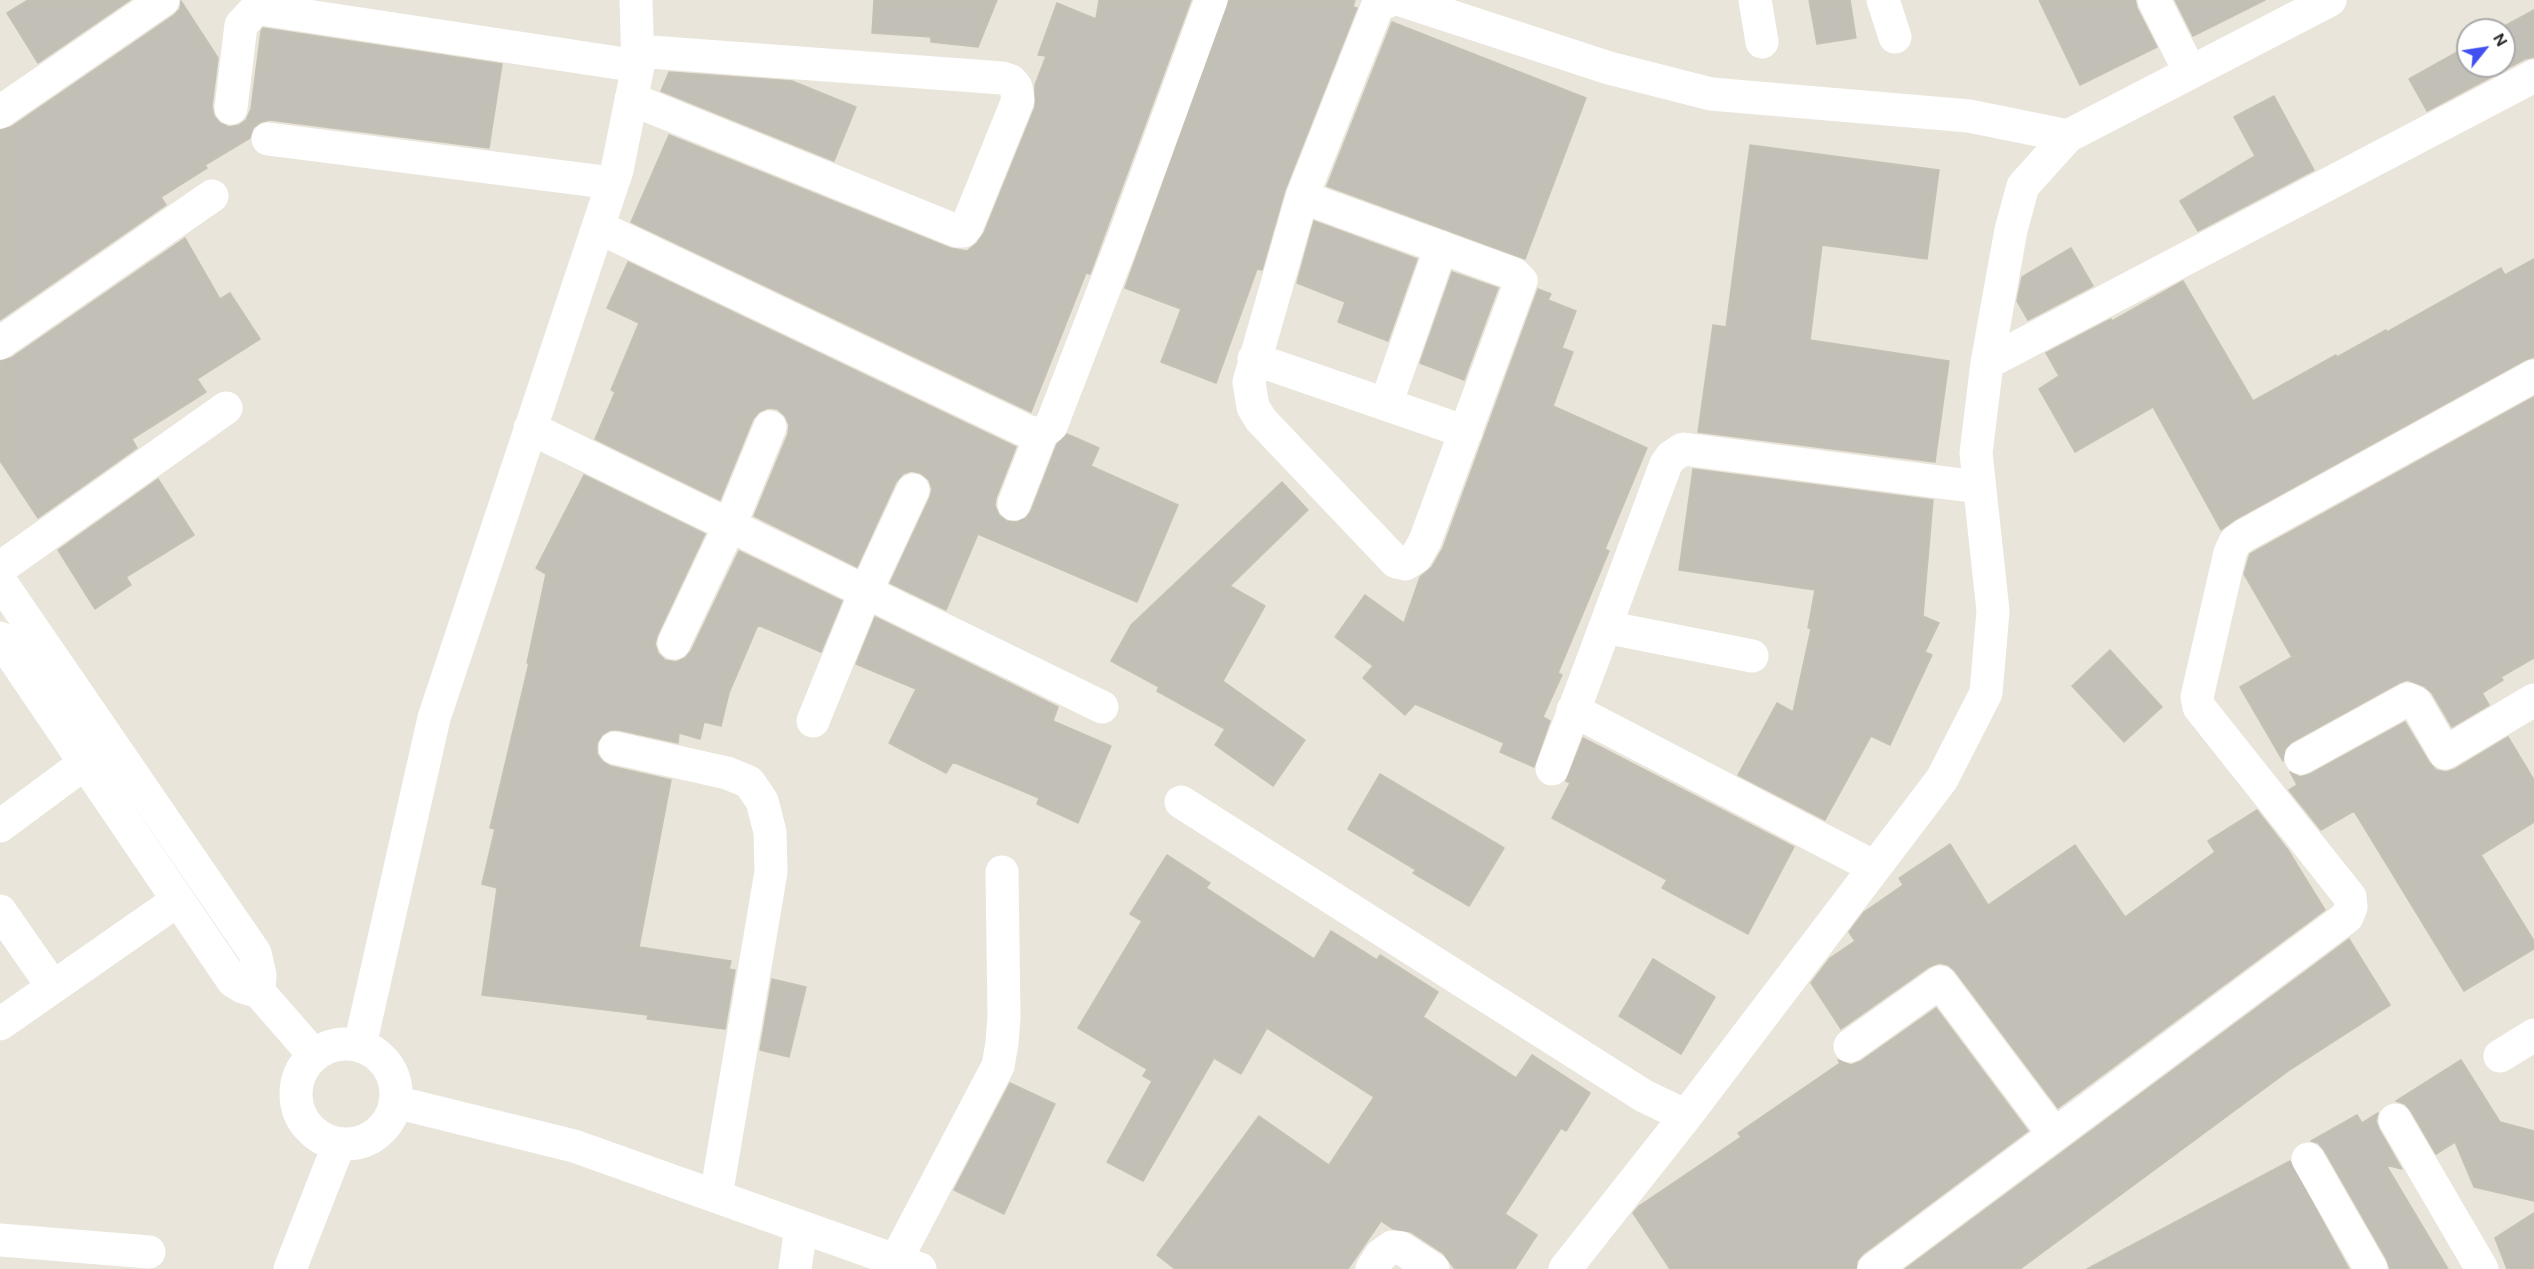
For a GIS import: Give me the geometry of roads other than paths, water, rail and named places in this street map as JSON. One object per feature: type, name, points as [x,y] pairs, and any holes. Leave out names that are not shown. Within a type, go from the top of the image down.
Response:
[{"type":"street","points":[[0,112],[163,0]]},
{"type":"street","points":[[360,1046],[434,718],[612,183],[631,99],[637,59],[636,0]]},
{"type":"street","points":[[598,227],[1033,434],[1042,432],[1051,426],[1211,0]]},
{"type":"street","points":[[1302,197],[1514,274],[1521,281],[1425,541],[1416,557],[1405,564],[1396,562],[1261,420],[1250,396],[1250,372],[1302,197],[1378,5],[1391,0]]},
{"type":"street","points":[[1401,0],[1609,68],[1712,94],[1969,116],[2068,136]]},
{"type":"street","points":[[1755,0],[1762,42]]},
{"type":"street","points":[[1883,0],[1895,36]]},
{"type":"street","points":[[2154,0],[2190,72]]},
{"type":"street","points":[[1565,1269],[1686,1116],[1942,779],[1986,693],[1993,611],[1976,453],[1988,363],[2011,230],[2024,186],[2068,136],[2330,0]]},
{"type":"street","points":[[231,108],[241,25],[254,10],[261,9],[637,59],[1002,78],[1011,81],[1016,87],[1018,99],[967,226],[963,231],[957,231],[631,99]]},
{"type":"street","points":[[1988,363],[2534,76]]},
{"type":"street","points":[[268,139],[612,183]]},
{"type":"street","points":[[0,343],[212,196]]},
{"type":"street","points":[[1386,404],[1441,247]]},
{"type":"street","points":[[1254,359],[1466,432]]},
{"type":"street","points":[[1874,1269],[2347,917],[2351,907],[2350,897],[2199,707],[2200,686],[2230,554],[2235,542],[2534,376]]},
{"type":"street","points":[[0,568],[226,408]]},
{"type":"street","points":[[674,643],[730,525],[770,427]]},
{"type":"street","points":[[530,428],[1102,707]]},
{"type":"street","points":[[1014,504],[1042,432]]},
{"type":"street","points":[[1552,769],[1666,464],[1683,449],[1978,487]]},
{"type":"street","points":[[813,721],[866,591],[913,490]]},
{"type":"street","points":[[0,580],[255,953],[261,975],[259,992]]},
{"type":"street","points":[[1605,627],[1752,656]]},
{"type":"street","points":[[0,638],[233,981],[259,992],[314,1054]]},
{"type":"street","points":[[2301,758],[2408,699],[2416,703],[2445,753],[2530,713]]},
{"type":"street","points":[[1573,710],[1874,867]]},
{"type":"street","points":[[615,748],[727,773],[749,782],[762,801],[771,832],[771,872],[716,1196]]},
{"type":"street","points":[[0,826],[86,763]]},
{"type":"street","points":[[112,804],[139,784]]},
{"type":"street","points":[[1181,802],[1644,1096],[1686,1116]]},
{"type":"street","points":[[395,1102],[574,1146],[908,1265],[998,1066],[1004,1017],[1002,872]]},
{"type":"street","points":[[0,1024],[178,900]]},
{"type":"street","points":[[0,911],[53,987]]},
{"type":"street","points":[[1850,1046],[1940,982],[2054,1134]]},
{"type":"street","points":[[2500,1056],[2534,1035]]},
{"type":"street","points":[[344,1043],[360,1046],[375,1053],[387,1065],[394,1079],[393,1112],[372,1138],[357,1143],[339,1144],[323,1139],[310,1129],[300,1116],[296,1100],[300,1075],[314,1054],[327,1047],[344,1043]]},
{"type":"street","points":[[2395,1120],[2482,1269]]},
{"type":"street","points":[[291,1269],[339,1144]]},
{"type":"street","points":[[2308,1159],[2371,1269]]},
{"type":"street","points":[[795,1269],[801,1227]]},
{"type":"street","points":[[0,1240],[149,1252]]},
{"type":"street","points":[[1372,1269],[1381,1255],[1392,1246],[1401,1248],[1433,1269]]}]
